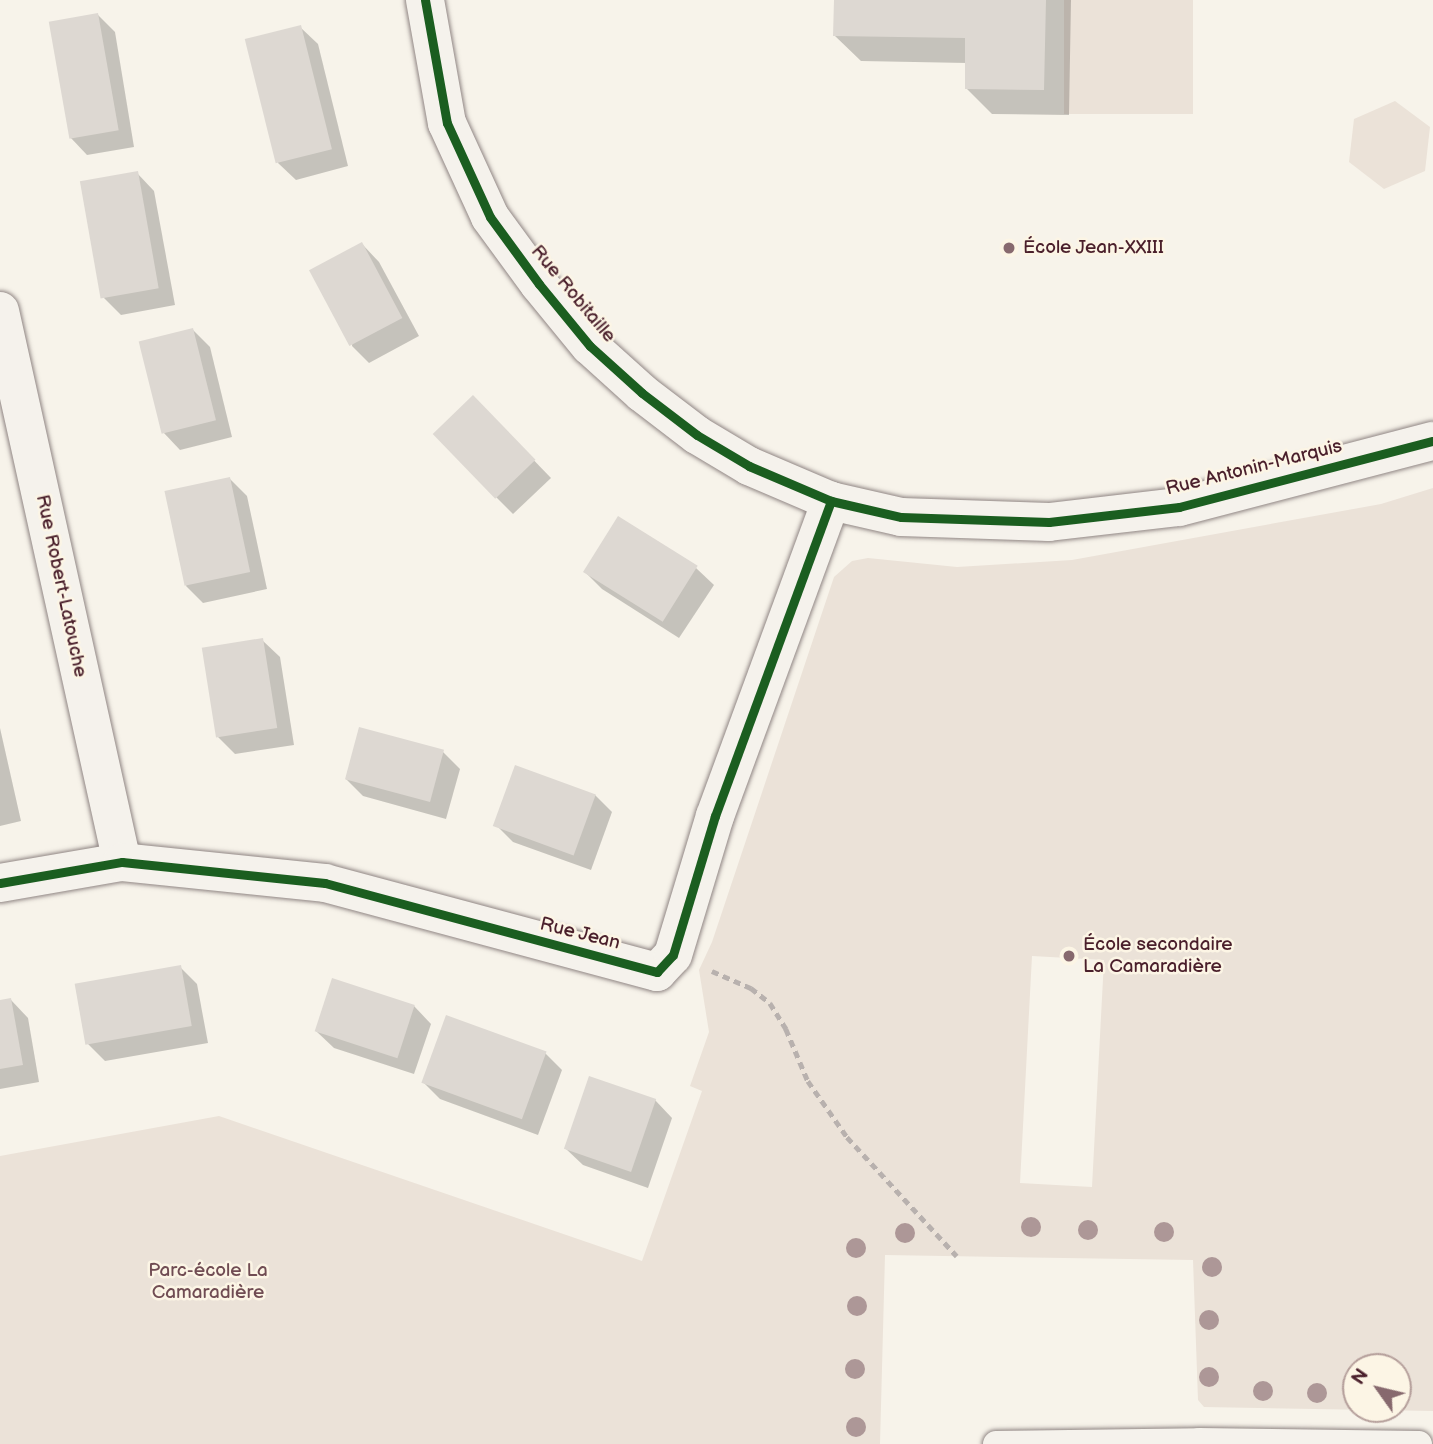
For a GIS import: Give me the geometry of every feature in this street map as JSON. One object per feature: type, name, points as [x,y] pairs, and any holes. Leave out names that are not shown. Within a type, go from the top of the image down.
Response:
[{"type":"street","name":"Rue Robitaille","points":[[425,0],[447,123],[491,217],[539,284],[590,346],[642,393],[697,435],[749,466],[831,501]]},
{"type":"street","name":"Rue Robert-Latouche","points":[[0,311],[13,434],[122,862]]},
{"type":"street","name":"Rue Antonin-Marquis","points":[[831,501],[901,517],[1049,522],[1179,507],[1433,441]]},
{"type":"street","points":[[673,955],[715,816],[831,501]]},
{"type":"street","name":"Rue Jean","points":[[0,883],[122,862],[325,883],[657,972],[673,955]]},
{"type":"lane","points":[[996,1444],[1187,1441],[1419,1444]]},
{"type":"path","points":[[673,955],[751,988],[770,1003],[786,1029],[808,1081],[847,1137],[957,1256]]},
{"type":"green space","points":[[1064,0],[1193,0],[1193,114],[1064,114]]},
{"type":"green space","points":[[1395,101],[1430,127],[1425,171],[1384,189],[1349,162],[1354,119]]},
{"type":"green space","name":"École secondaire La Camaradière","points":[[1433,488],[1433,1411],[1412,1411],[1412,1353],[1342,1353],[1342,1409],[1204,1407],[1198,1400],[1193,1260],[885,1255],[880,1444],[0,1444],[0,1156],[219,1116],[642,1261],[702,1091],[690,1086],[709,1032],[699,970],[712,942],[834,577],[852,561],[868,558],[957,567],[1072,560],[1381,504]],"holes":[[[1032,956],[1104,960],[1092,1187],[1020,1183]]]},
{"type":"building","points":[[834,0],[1046,0],[1044,90],[965,89],[965,38],[833,36]]},
{"type":"building","points":[[98,13],[119,130],[69,139],[49,22]]},
{"type":"building","points":[[301,25],[332,149],[276,163],[245,39]]},
{"type":"building","points":[[138,171],[159,288],[101,298],[80,181]]},
{"type":"building","points":[[362,242],[402,318],[349,346],[309,270]]},
{"type":"building","points":[[193,328],[216,420],[162,434],[139,342]]},
{"type":"building","points":[[473,395],[536,460],[495,499],[433,434]]},
{"type":"building","points":[[230,477],[250,572],[185,586],[164,491]]},
{"type":"building","points":[[618,516],[698,566],[663,622],[583,572]]},
{"type":"building","points":[[263,638],[277,728],[216,738],[202,648]]},
{"type":"building","points":[[359,727],[444,750],[430,802],[345,779]]},
{"type":"building","points":[[515,765],[596,794],[574,855],[493,826]]},
{"type":"building","points":[[181,965],[192,1026],[85,1045],[75,984]]},
{"type":"building","points":[[332,978],[415,1005],[397,1058],[315,1031]]},
{"type":"building","points":[[11,998],[23,1065],[0,1069],[0,1000]]},
{"type":"building","points":[[446,1015],[547,1052],[522,1119],[421,1083]]},
{"type":"building","points":[[589,1076],[656,1099],[631,1172],[564,1149]]},
{"type":"cycle path","points":[[425,0],[447,123],[490,217],[539,284],[590,346],[642,393],[697,435],[749,466],[831,501],[901,517],[1049,522],[1179,507],[1433,441]]},
{"type":"cycle path","points":[[0,883],[122,862],[325,883],[657,972],[673,955],[715,816],[831,501]]},
{"type":"place","name":"École Jean-XXIII","points":[[1009,248]]},
{"type":"place","name":"École secondaire La Camaradière","points":[[1069,956]]},
{"type":"park label","name":"Parc-école La Camaradière","points":[[208,1282]]}]
